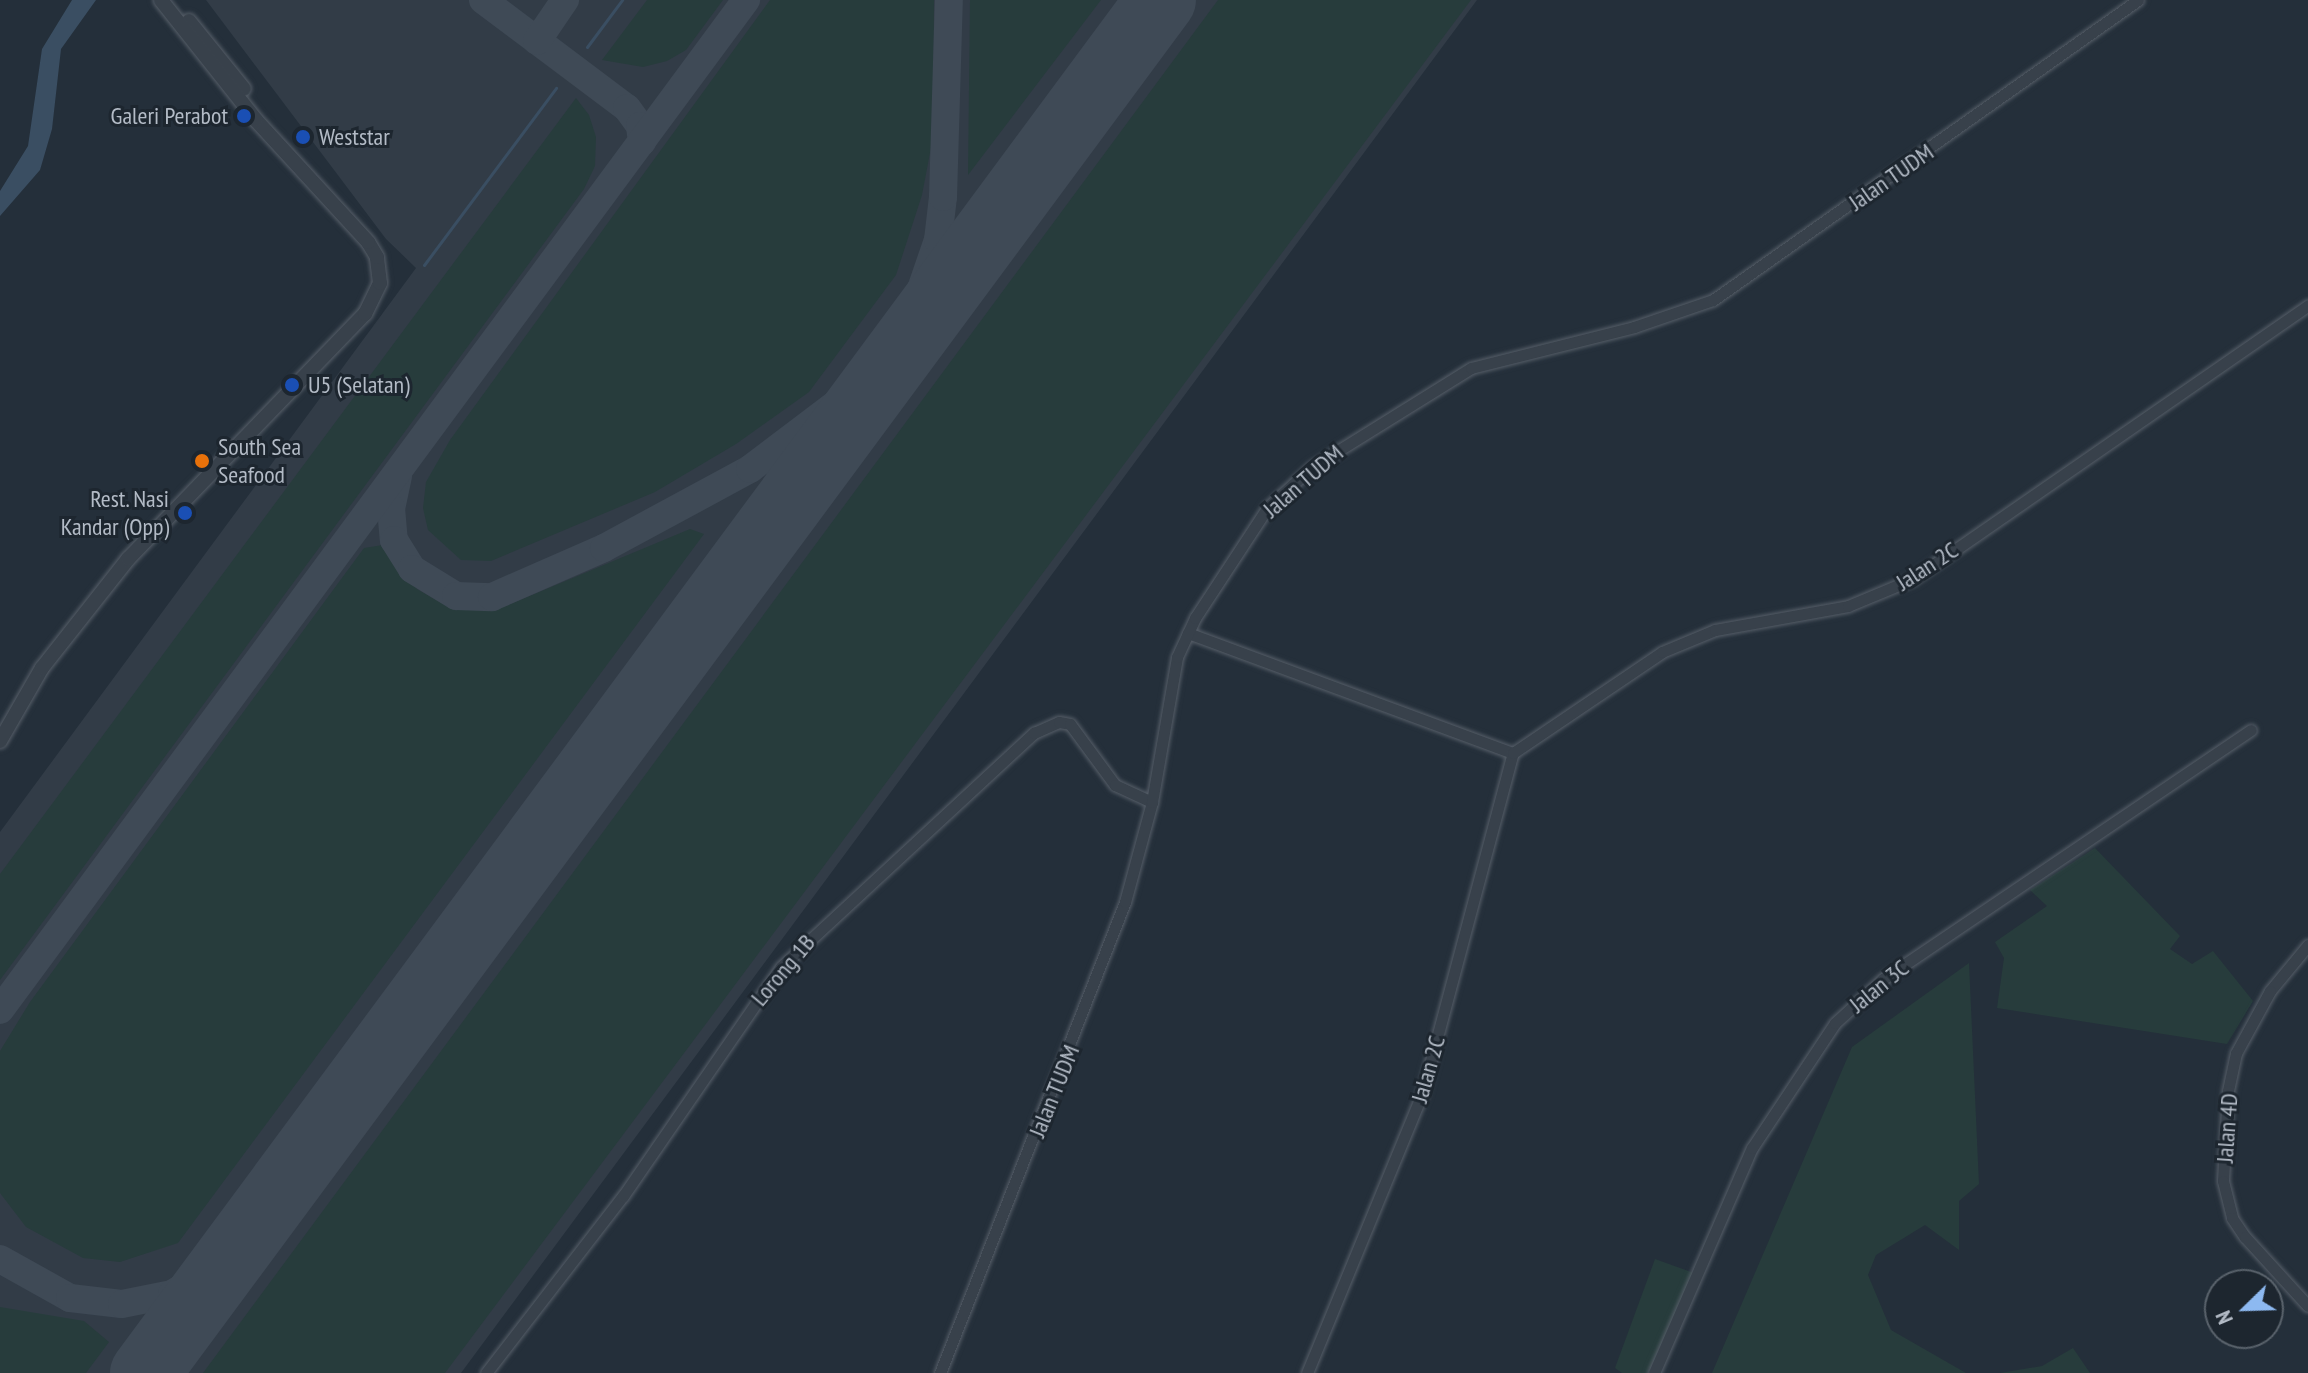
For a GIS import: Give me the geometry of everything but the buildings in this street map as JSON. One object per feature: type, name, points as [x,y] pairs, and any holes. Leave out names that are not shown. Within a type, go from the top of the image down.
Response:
[{"type":"street","points":[[0,741],[42,668],[128,559],[295,391],[365,314],[376,294],[381,270],[372,250],[161,0]]},
{"type":"street","points":[[173,0],[264,115],[284,149]]},
{"type":"street","name":"Jalan TUDM","points":[[940,1373],[1089,1004],[1130,885],[1152,802],[1177,657],[1188,633],[1268,507],[1312,467],[1392,413],[1493,359],[1634,327],[1713,300],[2138,0]]},
{"type":"street","name":"Jalan 2C","points":[[1307,1373],[1422,1094],[1513,753],[1549,724],[1662,652],[1715,630],[1848,606],[1913,579],[2308,305]]},
{"type":"street","points":[[1188,633],[1513,753]]},
{"type":"street","name":"Lorong 1B","points":[[486,1373],[623,1196],[781,967],[1034,733],[1059,722],[1070,724],[1115,785],[1152,802]]},
{"type":"street","name":"Jalan 3C","points":[[1654,1373],[1752,1148],[1835,1023],[1883,979],[2251,730]]},
{"type":"street","name":"Jalan 4D","points":[[2308,945],[2270,991],[2236,1053],[2228,1091],[2223,1181],[2232,1218],[2245,1237],[2308,1306]]},
{"type":"shaded area","points":[[206,0],[1477,0],[461,1373],[0,1373],[0,832],[416,268],[386,239]]},
{"type":"green space","points":[[647,0],[723,0],[686,50],[667,61],[643,67],[602,60]]},
{"type":"green space","points":[[770,0],[934,0],[933,137],[922,195],[896,275],[809,392],[736,444],[655,492],[491,561],[461,560],[428,530],[423,508],[426,482],[450,440]]},
{"type":"green space","points":[[970,0],[1101,0],[968,175]]},
{"type":"green space","points":[[1218,0],[1471,0],[445,1373],[203,1373]]},
{"type":"green space","points":[[576,98],[589,115],[596,137],[595,166],[584,189],[0,980],[0,874]]},
{"type":"green space","points":[[690,529],[704,534],[178,1243],[120,1262],[83,1258],[26,1227],[0,1193],[0,1051],[30,1002],[364,548],[383,545],[417,589],[443,604],[496,610]]},
{"type":"green space","points":[[2095,848],[2180,936],[2170,949],[2192,964],[2213,951],[2253,1001],[2227,1044],[1997,1008],[2004,958],[1995,942],[2047,906],[2030,890]]},
{"type":"green space","points":[[1969,963],[1979,1184],[1959,1201],[1959,1250],[1925,1225],[1876,1255],[1868,1275],[1891,1330],[1966,1373],[1712,1373],[1852,1047]]},
{"type":"green space","points":[[1655,1259],[1694,1273],[1648,1373],[1622,1373],[1615,1368]]},
{"type":"green space","points":[[0,1307],[84,1321],[109,1342],[86,1373],[0,1373]]},
{"type":"green space","points":[[2073,1348],[2090,1373],[2000,1373],[2042,1366]]},
{"type":"water","points":[[72,0],[96,0],[61,49],[52,129],[40,170],[0,216],[0,191],[28,146],[42,49]]},
{"type":"waterway","points":[[587,47],[622,0]]},
{"type":"waterway","points":[[424,265],[556,88]]},
{"type":"taxiway","points":[[483,0],[627,108],[640,126],[642,142]]},
{"type":"taxiway","points":[[537,41],[565,0]]},
{"type":"taxiway","points":[[0,1010],[746,0]]},
{"type":"taxiway","points":[[909,324],[938,240],[943,197],[949,0]]},
{"type":"taxiway","points":[[398,476],[391,508],[394,540],[412,569],[456,596],[492,597],[604,548],[750,469],[845,397],[938,302]]},
{"type":"taxiway","points":[[0,1259],[70,1298],[122,1304],[172,1294],[228,1260]]},
{"type":"runway","points":[[145,1373],[1161,0]]},
{"type":"place","name":"Galeri Perabot","points":[[244,116]]},
{"type":"place","name":"Weststar","points":[[303,137]]},
{"type":"place","name":"U5 (Selatan)","points":[[292,385]]},
{"type":"place","name":"South Sea Seafood","points":[[202,461]]},
{"type":"place","name":"Rest. Nasi Kandar (Opp)","points":[[185,513]]}]
